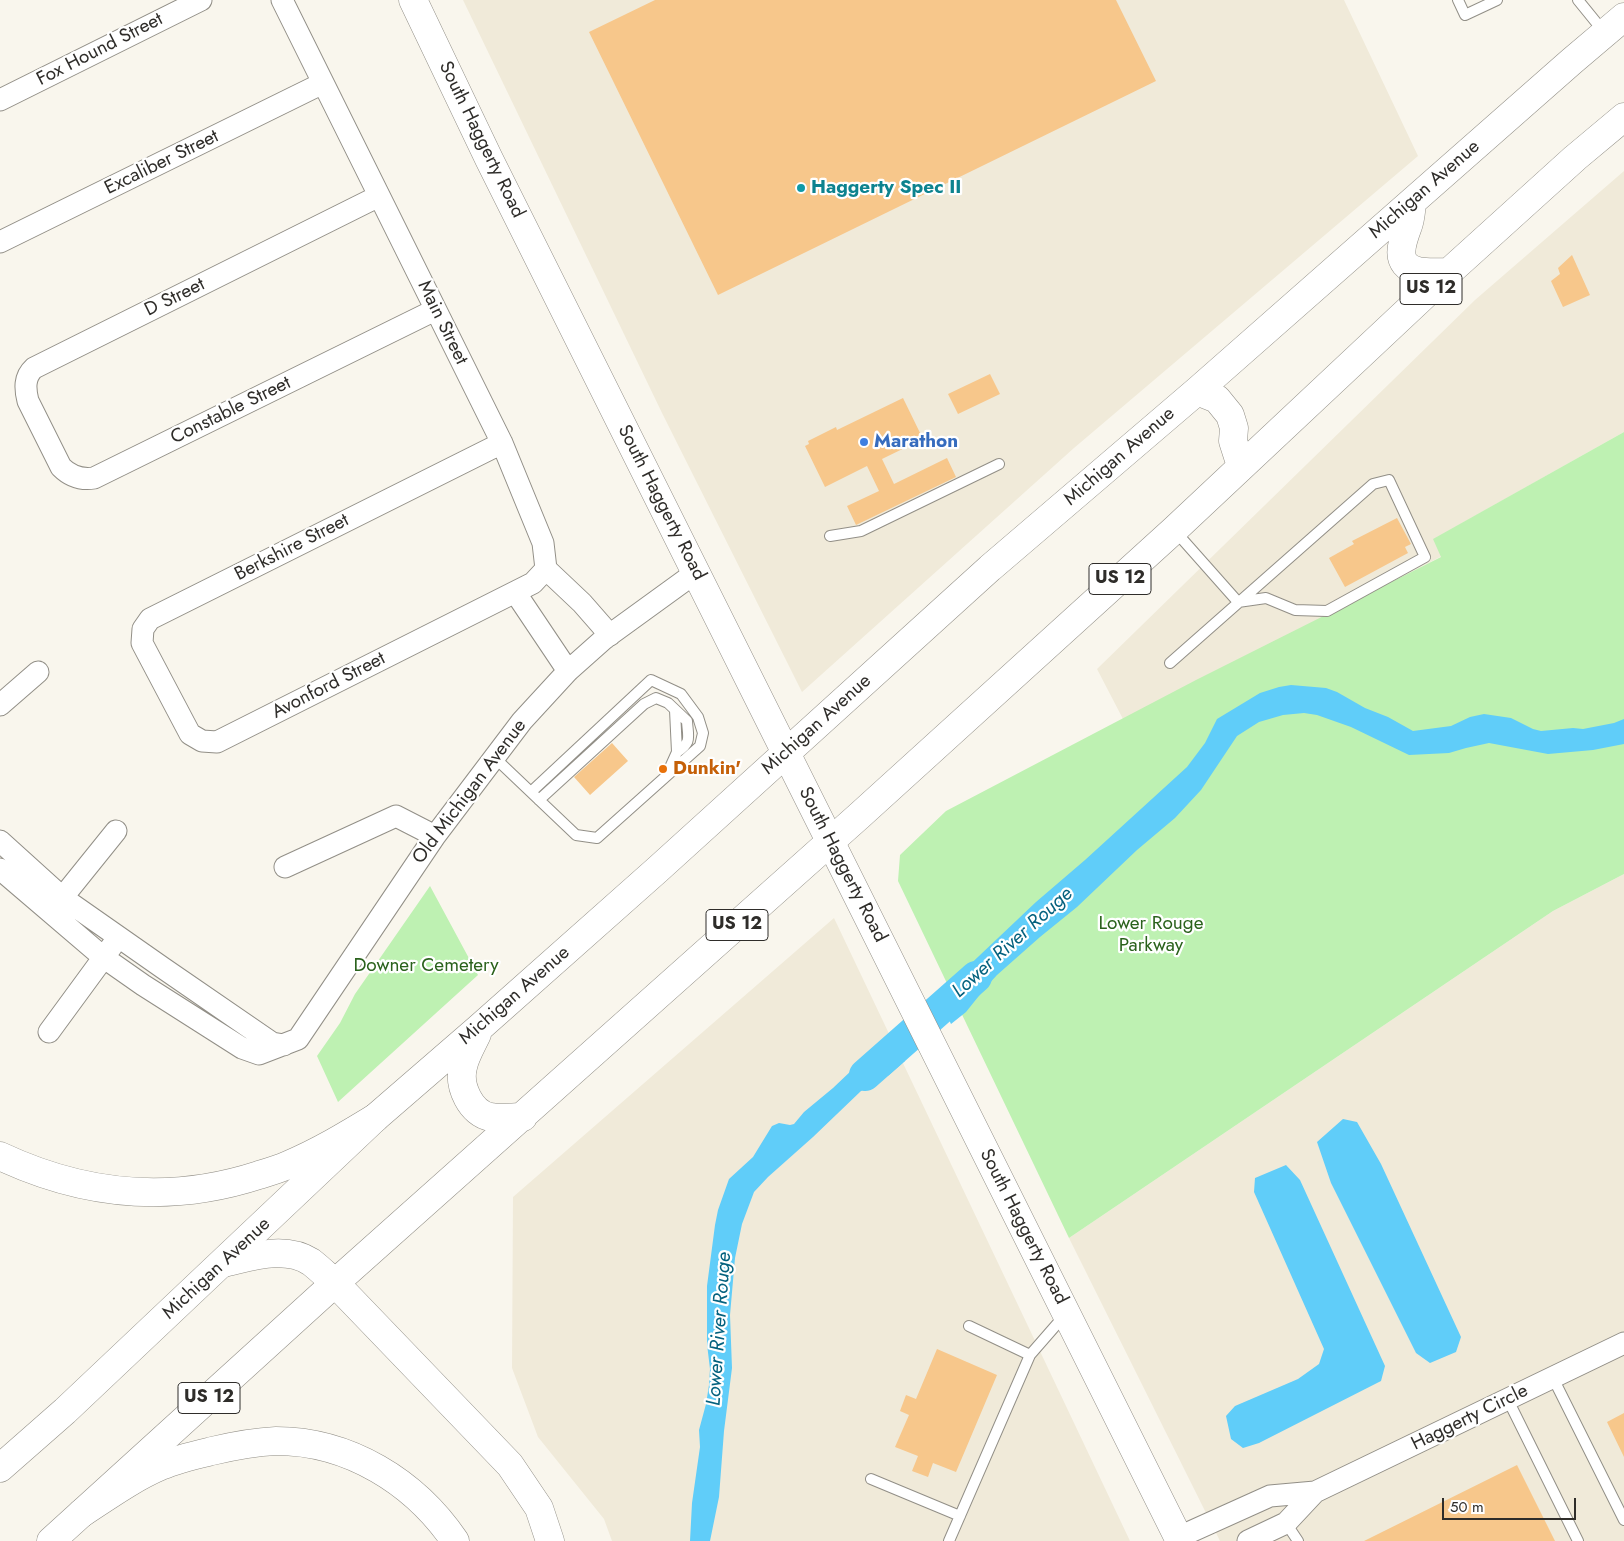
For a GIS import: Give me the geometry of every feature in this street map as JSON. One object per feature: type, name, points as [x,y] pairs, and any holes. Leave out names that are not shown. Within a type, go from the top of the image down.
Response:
[{"type":"main road","name":"South Haggerty Road","points":[[413,0],[493,168],[1180,1539]]},
{"type":"main road","name":"Michigan Avenue","points":[[0,1468],[65,1411],[375,1118],[479,1028],[786,754],[990,568],[1197,391],[1614,25]]},
{"type":"main road","name":"US 12","points":[[51,1541],[335,1283],[830,843],[1174,530],[1449,272],[1575,158],[1624,117]]},
{"type":"main road","points":[[1412,202],[1409,224],[1400,250],[1403,260],[1410,268],[1420,272],[1449,272]]},
{"type":"main road","points":[[1197,391],[1217,399],[1230,415],[1234,428],[1233,442],[1242,466]]},
{"type":"main road","points":[[479,1028],[462,1068],[466,1094],[472,1106],[481,1114],[492,1117],[523,1116]]},
{"type":"main road","points":[[0,1156],[27,1169],[76,1184],[109,1190],[151,1193],[176,1192],[239,1182],[287,1166],[332,1144],[375,1118]]},
{"type":"main road","points":[[223,1263],[262,1255],[287,1253],[310,1262],[335,1283],[510,1465],[538,1508],[550,1541]]},
{"type":"main road","points":[[82,1513],[131,1481],[161,1466],[187,1457],[243,1444],[276,1442],[310,1444],[343,1453],[368,1464],[398,1481],[426,1504],[455,1541]]},
{"type":"street","name":"Fox Hound Street","points":[[0,100],[201,0]]},
{"type":"street","name":"Main Street","points":[[282,0],[502,443],[543,543],[546,569]]},
{"type":"street","name":"Excaliber Street","points":[[0,242],[323,83]]},
{"type":"street","name":"D Street","points":[[43,432],[28,401],[25,390],[26,380],[34,368],[379,196]]},
{"type":"street","name":"Constable Street","points":[[43,432],[65,472],[79,478],[94,478],[435,310]]},
{"type":"street","name":"Berkshire Street","points":[[164,686],[142,643],[143,629],[150,619],[502,443]]},
{"type":"street","name":"Avonford Street","points":[[164,686],[190,734],[202,741],[217,742],[534,583],[546,569]]},
{"type":"street","points":[[546,569],[582,603],[610,635]]},
{"type":"street","name":"Old Michigan Avenue","points":[[0,841],[103,957],[143,985],[242,1048],[259,1054],[284,1045],[298,1039],[435,836],[522,720],[568,671],[610,635],[695,573]]},
{"type":"street","points":[[516,592],[568,671]]},
{"type":"street","points":[[0,705],[38,672]]},
{"type":"street","points":[[285,867],[396,816],[435,836]]},
{"type":"street","points":[[57,905],[116,831]]},
{"type":"street","name":"Old Michigan Avenue","points":[[0,869],[57,905],[119,938],[272,1043],[284,1045]]},
{"type":"street","points":[[50,1032],[103,957],[119,938]]},
{"type":"street","name":"Haggerty Circle","points":[[1180,1539],[1270,1496],[1315,1492],[1624,1343]]},
{"type":"street","name":"Haggerty Circle","points":[[1248,1541],[1286,1523],[1315,1492]]},
{"type":"lane","points":[[1458,0],[1465,15],[1497,0]]},
{"type":"lane","points":[[1578,0],[1614,25]]},
{"type":"lane","points":[[830,536],[861,531],[1000,464]]},
{"type":"lane","points":[[1170,663],[1238,602],[1373,484],[1390,480],[1425,558],[1327,611],[1295,610],[1266,598],[1238,602]]},
{"type":"lane","points":[[1174,530],[1238,602]]},
{"type":"lane","points":[[494,757],[576,836],[597,838],[700,746],[703,733],[698,717],[681,694],[651,680],[531,792]]},
{"type":"lane","points":[[539,800],[644,704],[656,698],[668,703],[675,710],[677,752],[666,776]]},
{"type":"lane","points":[[949,1541],[1030,1354],[1066,1313]]},
{"type":"lane","points":[[969,1326],[1030,1354]]},
{"type":"lane","points":[[1553,1378],[1624,1520]]},
{"type":"lane","points":[[1508,1400],[1578,1541]]},
{"type":"lane","points":[[872,1479],[960,1516]]},
{"type":"lane","points":[[1286,1523],[1298,1541]]},
{"type":"shaded area","points":[[463,0],[1344,0],[1418,156],[1074,448],[802,692],[663,415]]},
{"type":"shaded area","points":[[1624,171],[1624,432],[1434,539],[1442,556],[1123,719],[1097,669],[1475,300]]},
{"type":"shaded area","points":[[1624,874],[1624,1541],[1220,1541],[1069,1238],[1553,911]]},
{"type":"shaded area","points":[[834,918],[1130,1541],[612,1541],[604,1519],[538,1437],[512,1368],[513,1197]]},
{"type":"green space","name":"Lower Rouge Parkway","points":[[1624,432],[1624,874],[1553,911],[1069,1238],[898,881],[900,855],[946,811],[1196,680],[1441,557],[1433,539]]},
{"type":"green space","name":"Downer Cemetery","points":[[430,886],[478,975],[338,1102],[317,1056],[340,1023],[355,994]]},
{"type":"water","points":[[1291,685],[1326,688],[1337,692],[1413,731],[1451,726],[1470,717],[1484,714],[1511,718],[1541,731],[1583,729],[1614,723],[1624,719],[1624,744],[1593,750],[1548,754],[1489,743],[1449,753],[1409,755],[1351,727],[1317,715],[1304,713],[1283,715],[1259,722],[1237,736],[1201,790],[1175,818],[1137,850],[1077,907],[997,975],[966,1012],[951,1024],[936,993],[960,974],[1036,902],[1187,767],[1205,743],[1217,719],[1260,693]]},
{"type":"water","points":[[892,1032],[905,1061],[889,1075],[861,1091],[754,1192],[742,1224],[735,1258],[730,1315],[732,1368],[724,1431],[719,1497],[710,1541],[690,1541],[692,1503],[700,1447],[699,1430],[709,1385],[707,1286],[718,1210],[729,1179],[753,1157],[772,1126],[779,1123],[794,1124],[804,1112],[833,1088]]},
{"type":"water","points":[[1343,1119],[1357,1122],[1381,1164],[1461,1337],[1456,1352],[1430,1363],[1416,1353],[1331,1183],[1317,1142]]},
{"type":"water","points":[[1286,1165],[1300,1180],[1385,1366],[1381,1381],[1259,1443],[1243,1448],[1231,1439],[1226,1416],[1235,1406],[1298,1379],[1319,1364],[1324,1349],[1254,1192],[1255,1178]]},
{"type":"building","name":"Haggerty Spec II","points":[[655,0],[1116,0],[1156,81],[718,295],[589,32]]},
{"type":"building","points":[[1572,255],[1590,295],[1563,307],[1551,281],[1560,274],[1558,268]]},
{"type":"building","points":[[990,374],[1000,394],[958,414],[948,394]]},
{"type":"building","points":[[903,398],[923,439],[882,459],[894,484],[947,458],[956,477],[856,525],[847,506],[879,491],[867,466],[825,487],[805,446],[809,444],[808,441],[836,427],[837,430]]},
{"type":"building","points":[[1397,518],[1411,544],[1405,547],[1408,553],[1345,587],[1329,558],[1354,544],[1352,541]]},
{"type":"building","points":[[612,743],[628,761],[590,795],[574,777]]},
{"type":"building","points":[[937,1349],[997,1375],[956,1472],[933,1463],[928,1477],[912,1471],[918,1456],[895,1447],[909,1415],[900,1411],[906,1395],[916,1399]]},
{"type":"building","points":[[1624,1413],[1624,1457],[1607,1422]]},
{"type":"building","points":[[1517,1465],[1555,1541],[1364,1541]]},
{"type":"waterway","name":"Lower River Rouge","points":[[865,1075],[976,977]]},
{"type":"place","name":"Haggerty Spec II","points":[[801,188]]},
{"type":"place","name":"Marathon","points":[[864,442]]},
{"type":"place","name":"Dunkin'","points":[[663,769]]}]
